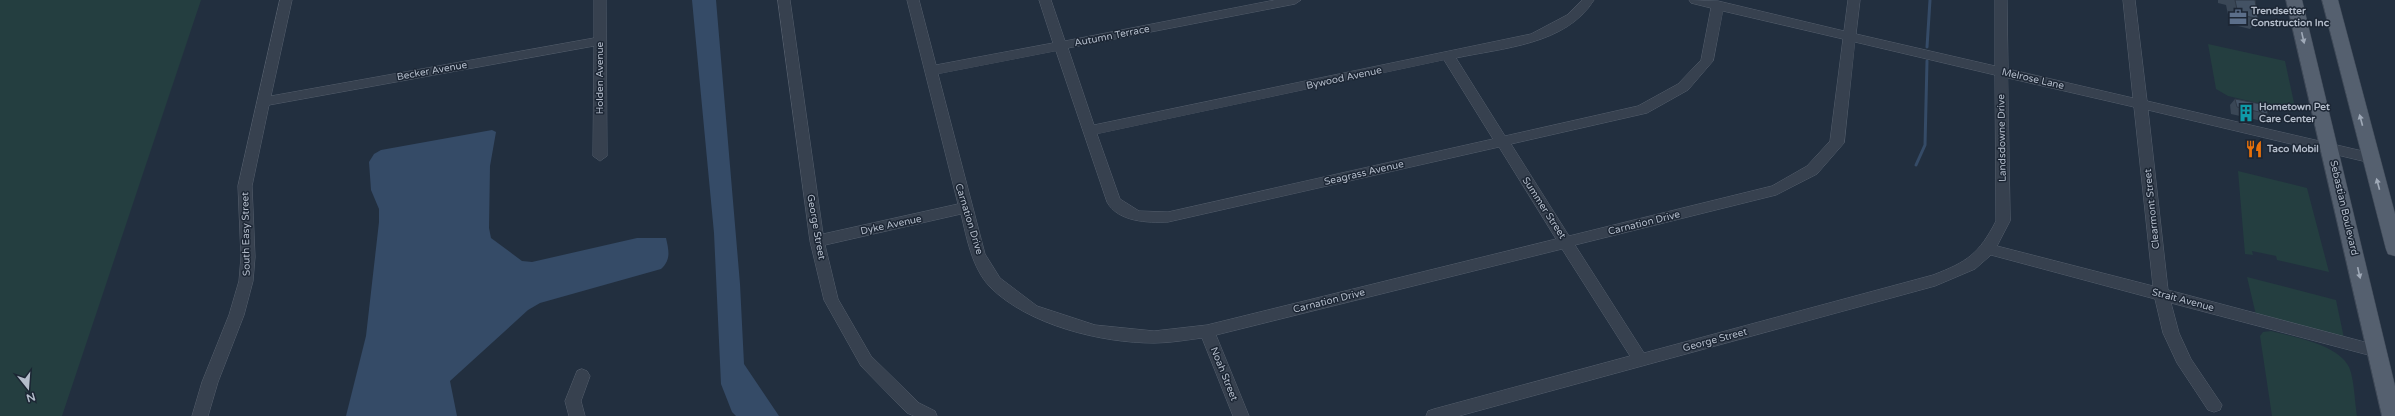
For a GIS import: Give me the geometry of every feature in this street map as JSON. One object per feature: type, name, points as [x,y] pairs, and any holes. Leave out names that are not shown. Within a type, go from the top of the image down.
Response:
[{"type":"main road","name":"Sebastian Boulevard","points":[[2294,0],[2392,416]]},
{"type":"main road","points":[[2330,0],[2395,250]]},
{"type":"street","name":"South Easy Street","points":[[200,416],[246,280],[248,251],[244,211],[245,186],[286,0]]},
{"type":"street","name":"Holden Avenue","points":[[600,0],[600,156]]},
{"type":"street","name":"George Street","points":[[784,0],[817,241],[831,300],[866,362],[913,408],[929,416]]},
{"type":"street","name":"Carnation Drive","points":[[913,0],[930,72],[978,255],[995,282],[1032,310],[1095,331],[1154,337],[1207,331],[1776,190],[1812,170],[1837,143],[1854,0]]},
{"type":"street","name":"Seagrass Avenue","points":[[1045,0],[1114,202],[1124,212],[1142,218],[1168,218],[1642,110],[1683,87],[1707,61],[1718,5]]},
{"type":"street","name":"Autumn Terrace","points":[[930,72],[1295,0]]},
{"type":"street","name":"Bywood Avenue","points":[[1089,130],[1534,37],[1563,24],[1584,7],[1588,0]]},
{"type":"street","name":"Melrose Lane","points":[[1695,0],[2371,158]]},
{"type":"street","name":"Landsdowne Drive","points":[[1989,249],[2003,221],[2001,0]]},
{"type":"street","name":"Clearmont Street","points":[[2129,0],[2160,293],[2171,333],[2186,363],[2214,405]]},
{"type":"street","name":"Becker Avenue","points":[[263,102],[600,41]]},
{"type":"street","name":"Summer Street","points":[[1448,56],[1640,360]]},
{"type":"street","name":"Dyke Avenue","points":[[817,241],[965,208]]},
{"type":"street","name":"George Street","points":[[1434,416],[1456,413],[1640,360],[1935,280],[1972,266],[1989,249]]},
{"type":"street","name":"Strait Avenue","points":[[1989,249],[2160,293],[2376,352]]},
{"type":"street","name":"Noah Street","points":[[1207,331],[1241,416]]},
{"type":"street","points":[[577,416],[573,401],[582,376]]},
{"type":"green space","points":[[0,0],[201,0],[62,416],[0,416]]},
{"type":"green space","points":[[2208,44],[2285,61],[2296,112],[2228,96],[2216,89]]},
{"type":"green space","points":[[2238,171],[2307,188],[2329,272],[2277,260],[2276,256],[2252,251],[2253,255],[2245,254]]},
{"type":"green space","points":[[2247,277],[2336,300],[2344,338],[2256,315]]},
{"type":"green space","points":[[2271,331],[2325,347],[2343,359],[2349,367],[2352,377],[2357,416],[2272,416],[2260,336],[2263,332]]},
{"type":"water","points":[[692,0],[716,0],[740,284],[744,364],[779,416],[736,416],[732,412],[721,384],[714,233]]},
{"type":"water","points":[[492,130],[496,132],[490,166],[489,228],[491,238],[522,261],[532,262],[637,238],[666,238],[668,259],[661,269],[540,303],[528,310],[450,381],[457,416],[346,416],[366,336],[379,222],[379,209],[371,190],[369,162],[374,154],[381,150]]},
{"type":"building","points":[[2235,0],[2255,0],[2258,19],[2238,14]]},
{"type":"building","points":[[2235,99],[2266,105],[2268,114],[2237,107]]},
{"type":"waterway","points":[[1927,47],[1930,0]]},
{"type":"waterway","points":[[1916,165],[1925,145],[1927,61]]},
{"type":"place","name":"Trendsetter Construction Inc","points":[[2238,17]]},
{"type":"place","name":"Hometown Pet Care Center","points":[[2246,113]]},
{"type":"place","name":"Taco Mobil","points":[[2254,149]]}]
